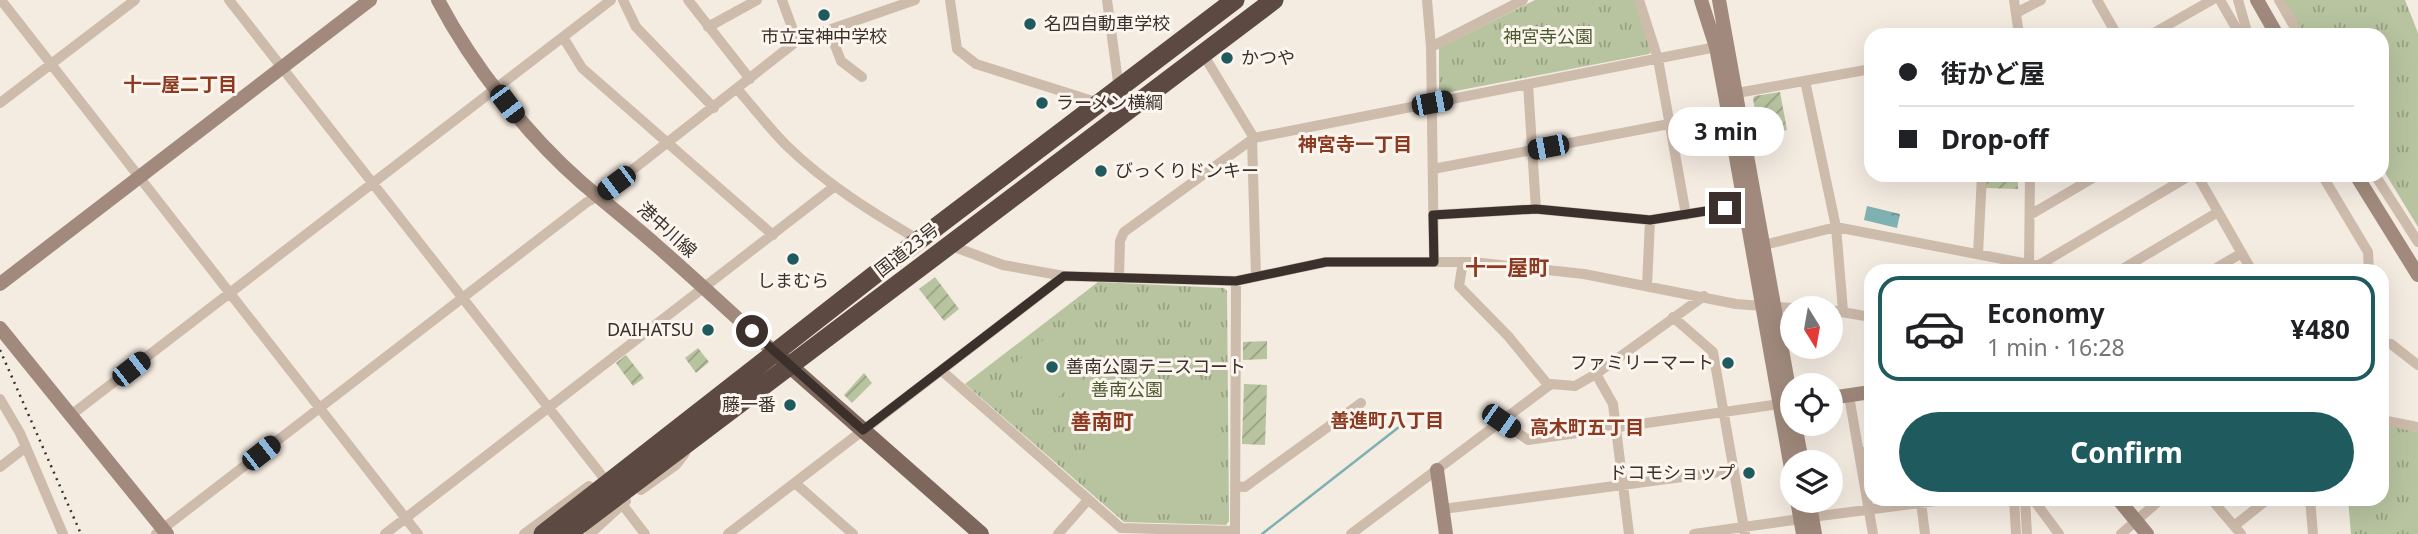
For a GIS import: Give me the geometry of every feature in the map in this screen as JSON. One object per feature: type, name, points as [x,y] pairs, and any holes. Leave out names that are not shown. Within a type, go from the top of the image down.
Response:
[{"type":"highway","name":"国道23号","points":[[543,534],[573,529],[694,428],[774,352],[1235,0]]},
{"type":"highway","name":"国道23号","points":[[694,428],[790,366],[1273,0]]},
{"type":"main road","points":[[774,352],[981,534]]},
{"type":"street","points":[[1,0],[418,534]]},
{"type":"street","points":[[0,103],[135,0]]},
{"type":"street","points":[[229,0],[603,477]]},
{"type":"street","points":[[0,284],[370,0]]},
{"type":"street","name":"港中川線","points":[[438,0],[496,89],[535,136],[582,183],[774,352]]},
{"type":"street","points":[[71,415],[611,0]]},
{"type":"street","points":[[623,0],[636,27],[714,108]]},
{"type":"street","points":[[688,0],[750,79]]},
{"type":"street","points":[[708,27],[757,0]]},
{"type":"street","points":[[782,0],[797,41]]},
{"type":"street","points":[[0,328],[162,532],[587,202],[599,196],[714,108],[797,41],[915,0]]},
{"type":"street","points":[[950,0],[957,49],[976,64],[1099,104]]},
{"type":"street","points":[[1107,0],[1119,89]]},
{"type":"street","points":[[1427,0],[1431,47],[1434,262]]},
{"type":"street","points":[[1431,47],[1522,0]]},
{"type":"street","points":[[1639,0],[1658,59],[1686,215]]},
{"type":"street","points":[[1701,0],[1716,47],[1744,205],[1782,373]]},
{"type":"street","points":[[1719,0],[1764,245],[1768,307]]},
{"type":"street","points":[[2014,0],[2019,28]]},
{"type":"street","points":[[2016,13],[2041,0]]},
{"type":"street","points":[[2097,0],[2113,28]]},
{"type":"street","points":[[2162,28],[2212,0]]},
{"type":"street","points":[[2220,0],[2236,28]]},
{"type":"street","points":[[2238,0],[2246,28]]},
{"type":"street","points":[[2257,0],[2273,28]]},
{"type":"street","points":[[2279,0],[2295,28]]},
{"type":"street","points":[[830,30],[841,61],[862,77]]},
{"type":"street","points":[[563,37],[582,68],[773,235]]},
{"type":"street","points":[[1119,278],[1120,241],[1124,232],[1253,138],[1716,47]]},
{"type":"street","points":[[1203,54],[1253,138],[1256,277]]},
{"type":"street","points":[[1737,93],[1864,70]]},
{"type":"street","points":[[1805,81],[1836,227],[1842,296]]},
{"type":"street","points":[[1528,84],[1536,209]]},
{"type":"street","points":[[737,90],[788,147],[835,186],[865,208],[919,240]]},
{"type":"street","points":[[1433,169],[1670,124]]},
{"type":"street","points":[[1978,254],[1982,182]]},
{"type":"street","points":[[2029,264],[2030,182]]},
{"type":"street","points":[[2029,215],[2086,182]]},
{"type":"street","points":[[2033,264],[2178,182]]},
{"type":"street","points":[[2201,182],[2248,264]]},
{"type":"street","points":[[2326,182],[2368,252],[2369,264]]},
{"type":"street","points":[[2360,182],[2418,275]]},
{"type":"street","points":[[2379,182],[2418,242]]},
{"type":"street","points":[[385,534],[835,186]]},
{"type":"street","points":[[1433,215],[1536,209],[1650,220],[1744,205]]},
{"type":"street","points":[[2131,264],[2218,212]]},
{"type":"street","points":[[1647,286],[1650,220]]},
{"type":"street","points":[[1764,245],[1836,227],[2020,264]]},
{"type":"street","points":[[948,245],[1003,265],[1064,276],[1236,281],[1326,262],[1463,262],[1584,274],[1736,304],[1780,308]]},
{"type":"street","points":[[2223,264],[2242,253]]},
{"type":"street","points":[[1463,262],[1459,286],[1508,335],[1549,386]]},
{"type":"street","points":[[729,534],[1064,276]]},
{"type":"street","points":[[942,371],[1121,531],[1235,532],[1236,281]]},
{"type":"street","points":[[1351,534],[1549,386],[1575,386],[1596,374],[1704,296]]},
{"type":"street","points":[[1843,311],[1864,316]]},
{"type":"street","points":[[1673,317],[1713,352],[1744,531]]},
{"type":"street","points":[[2389,344],[2418,365]]},
{"type":"street","points":[[1596,374],[1613,404],[1629,534]]},
{"type":"street","points":[[1843,397],[1864,393]]},
{"type":"street","points":[[1849,396],[1864,482]]},
{"type":"street","points":[[0,399],[26,447],[63,534]]},
{"type":"street","points":[[1235,486],[1245,487],[1361,403]]},
{"type":"street","points":[[1501,421],[1528,440],[1780,405]]},
{"type":"street","points":[[2389,421],[2418,427]]},
{"type":"street","points":[[524,534],[660,435],[694,428]]},
{"type":"street","points":[[573,529],[622,504],[676,465],[694,428]]},
{"type":"street","points":[[0,467],[26,447]]},
{"type":"street","points":[[1859,453],[1864,452]]},
{"type":"street","points":[[1437,470],[1446,534]]},
{"type":"street","points":[[1443,509],[1734,470]]},
{"type":"street","points":[[795,483],[853,534]]},
{"type":"street","points":[[1058,534],[1088,500]]},
{"type":"street","points":[[622,504],[645,534]]},
{"type":"street","points":[[1868,506],[1873,534]]},
{"type":"street","points":[[1694,534],[1744,531],[1806,518],[1895,506]]},
{"type":"street","points":[[1922,506],[1925,534]]},
{"type":"street","points":[[2014,506],[2016,534]]},
{"type":"street","points":[[2025,506],[2027,534]]},
{"type":"street","points":[[2038,506],[2059,534]]},
{"type":"street","points":[[2124,506],[2147,534]]},
{"type":"street","points":[[2121,534],[2153,506]]},
{"type":"street","points":[[2217,506],[2238,530],[2261,506]]},
{"type":"street","points":[[2310,506],[2312,534]]},
{"type":"street","points":[[1804,513],[1815,534]]},
{"type":"street","points":[[1803,534],[1807,513]]},
{"type":"green space","name":"神宮寺公園","points":[[1535,0],[1635,0],[1651,52],[1445,93],[1439,89],[1439,48]]},
{"type":"green space","points":[[2283,0],[2405,0],[2418,33],[2418,227],[2389,179],[2389,28],[2299,28]]},
{"type":"green space","points":[[1780,92],[1787,130],[1759,136],[1753,98]]},
{"type":"green space","points":[[1986,182],[2018,182],[2018,189],[1986,188]]},
{"type":"green space","points":[[935,277],[959,309],[944,321],[919,289]]},
{"type":"green space","name":"善南公園","points":[[1098,282],[1224,288],[1227,291],[1229,521],[1226,525],[1124,522],[965,384]]},
{"type":"green space","name":"善南公園テニスコート","points":[[1057,329],[1090,372],[1048,405],[1015,363]]},
{"type":"green space","points":[[1267,341],[1267,359],[1243,360],[1243,342]]},
{"type":"green space","points":[[698,348],[709,362],[696,373],[685,358]]},
{"type":"green space","points":[[626,355],[644,378],[633,386],[616,363]]},
{"type":"green space","points":[[864,373],[872,383],[852,403],[844,395]]},
{"type":"green space","points":[[1141,382],[1218,384],[1220,505],[1210,514],[1130,514],[1093,479],[1093,416],[1108,395],[1122,387]]},
{"type":"green space","points":[[1244,384],[1267,385],[1265,445],[1242,444]]},
{"type":"green space","points":[[2389,426],[2418,432],[2418,534],[2351,534],[2349,506],[2389,506]]},
{"type":"water","points":[[1867,206],[1900,214],[1897,228],[1864,220]]},
{"type":"waterway","points":[[1262,534],[1399,427]]},
{"type":"railway","points":[[0,350],[81,534]]},
{"type":"place","name":"市立宝神中学校","points":[[824,15]]},
{"type":"place","name":"名四自動車学校","points":[[1030,24]]},
{"type":"place","name":"かつや","points":[[1227,58]]},
{"type":"place","name":"ラーメン横綱","points":[[1042,103]]},
{"type":"place","name":"びっくりドンキー","points":[[1101,171]]},
{"type":"place","name":"しまむら","points":[[793,259]]},
{"type":"place","name":"DAIHATSU","points":[[708,330]]},
{"type":"place","name":"ファミリーマート","points":[[1728,363]]},
{"type":"place","name":"善南公園テニスコート","points":[[1052,367]]},
{"type":"place","name":"藤一番","points":[[790,405]]},
{"type":"place","name":"ドコモショップ","points":[[1749,473]]},
{"type":"district","name":"十一屋二丁目","points":[[180,84]]},
{"type":"district","name":"神宮寺一丁目","points":[[1355,144]]},
{"type":"district","name":"十一屋町","points":[[1507,268]]},
{"type":"district","name":"善進町八丁目","points":[[1387,420]]},
{"type":"district","name":"善南町","points":[[1102,422]]},
{"type":"district","name":"高木町五丁目","points":[[1587,427]]},
{"type":"route","points":[[752,331],[863,430],[1064,276],[1236,281],[1326,262],[1434,262],[1433,215],[1536,209],[1650,220],[1725,208]]}]
